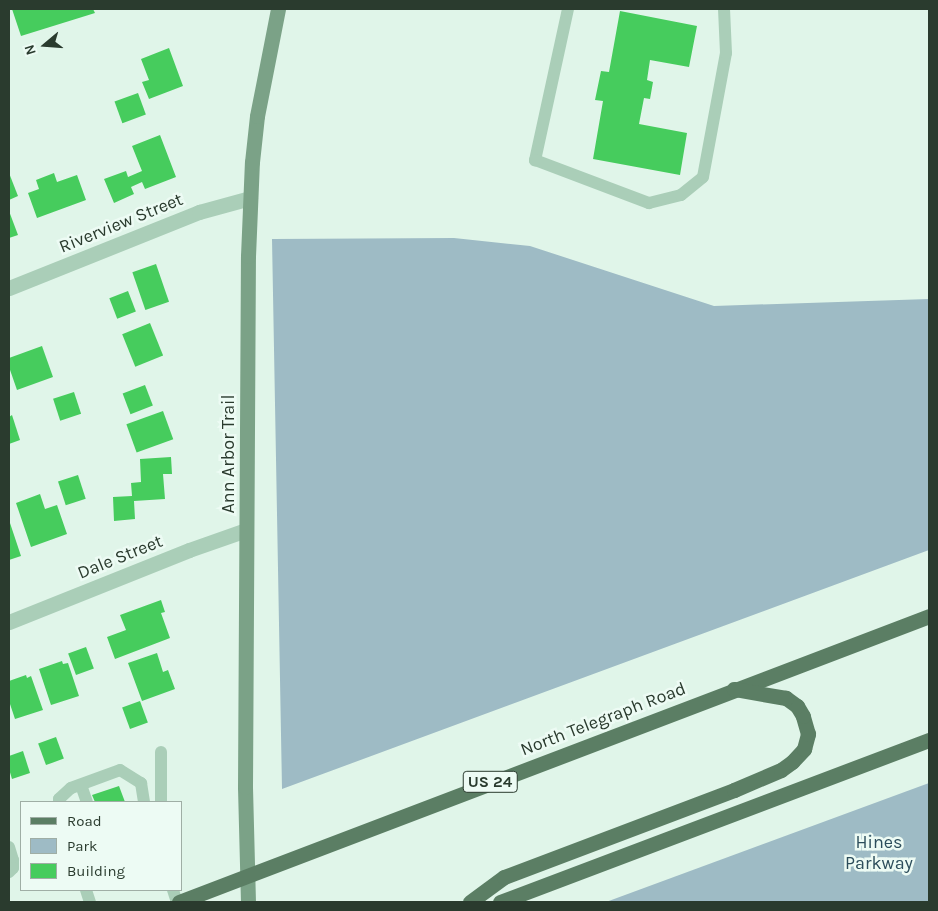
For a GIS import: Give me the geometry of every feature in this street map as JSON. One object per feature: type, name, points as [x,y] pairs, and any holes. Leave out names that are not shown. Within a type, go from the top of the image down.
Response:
[{"type":"main road","name":"North Telegraph Road","points":[[178,902],[929,616]]},
{"type":"main road","points":[[470,902],[504,877],[734,790],[781,770],[792,762],[804,749],[808,734],[803,716],[797,706],[786,698],[734,689]]},
{"type":"main road","points":[[500,902],[929,740]]},
{"type":"street","name":"Ann Arbor Trail","points":[[248,902],[246,876],[246,530],[250,198],[257,116],[278,9]]},
{"type":"street","name":"Riverview Street","points":[[9,288],[199,212],[250,198]]},
{"type":"street","name":"Dale Street","points":[[9,622],[189,550],[246,530]]},
{"type":"lane","points":[[568,9],[535,160],[649,203],[681,195],[703,178],[726,53],[724,9]]},
{"type":"lane","points":[[161,801],[162,752]]},
{"type":"lane","points":[[59,801],[71,788],[120,770],[141,783],[144,801]]},
{"type":"lane","points":[[81,785],[87,801]]},
{"type":"lane","points":[[9,847],[13,868],[9,872]]},
{"type":"green space","points":[[454,238],[530,246],[714,306],[929,299],[929,550],[282,789],[272,239]]},
{"type":"green space","name":"Hines Parkway","points":[[929,783],[929,902],[606,902]]},
{"type":"building","points":[[12,9],[93,9],[95,13],[21,36]]},
{"type":"building","points":[[620,11],[697,26],[689,67],[650,60],[647,80],[653,82],[650,99],[644,98],[639,124],[687,133],[680,175],[593,159],[603,101],[595,100],[601,71],[609,72]]},
{"type":"building","points":[[169,48],[183,86],[149,99],[142,82],[149,80],[141,59]]},
{"type":"building","points":[[138,93],[146,115],[122,123],[115,102]]},
{"type":"building","points":[[160,135],[176,177],[145,189],[142,182],[131,187],[134,194],[114,203],[104,179],[126,171],[128,177],[142,171],[132,146]]},
{"type":"building","points":[[9,173],[18,196],[9,200]]},
{"type":"building","points":[[54,173],[57,182],[77,175],[86,200],[37,218],[28,193],[39,189],[36,180]]},
{"type":"building","points":[[9,211],[18,235],[9,238]]},
{"type":"building","points":[[156,264],[169,302],[145,310],[132,272]]},
{"type":"building","points":[[128,291],[136,312],[117,319],[109,298]]},
{"type":"building","points":[[150,323],[163,355],[135,367],[122,334]]},
{"type":"building","points":[[42,346],[53,377],[17,390],[9,367],[9,358]]},
{"type":"building","points":[[145,385],[153,406],[130,414],[123,394]]},
{"type":"building","points":[[74,392],[81,414],[60,421],[53,399]]},
{"type":"building","points":[[163,411],[173,439],[137,453],[126,424]]},
{"type":"building","points":[[12,415],[20,440],[9,444],[9,417]]},
{"type":"building","points":[[171,457],[172,474],[163,474],[165,499],[134,501],[135,519],[114,521],[113,497],[132,496],[131,483],[141,482],[140,459]]},
{"type":"building","points":[[78,475],[86,499],[66,505],[58,481]]},
{"type":"building","points":[[40,494],[45,509],[57,505],[67,534],[31,547],[16,503]]},
{"type":"building","points":[[9,520],[21,556],[9,560]]},
{"type":"building","points":[[161,600],[165,612],[161,613],[170,638],[115,659],[107,637],[126,630],[120,615]]},
{"type":"building","points":[[86,647],[94,669],[76,675],[68,653]]},
{"type":"building","points":[[157,653],[163,672],[168,670],[175,689],[142,701],[128,663]]},
{"type":"building","points":[[62,661],[63,664],[68,663],[79,696],[51,705],[39,669]]},
{"type":"building","points":[[26,675],[27,678],[31,676],[43,710],[15,719],[9,701],[9,681]]},
{"type":"building","points":[[140,701],[148,723],[130,729],[122,707]]},
{"type":"building","points":[[56,737],[64,759],[46,765],[38,743]]},
{"type":"building","points":[[23,751],[30,773],[12,779],[9,769],[9,756]]},
{"type":"building","points":[[119,786],[125,801],[95,801],[92,795]]}]
